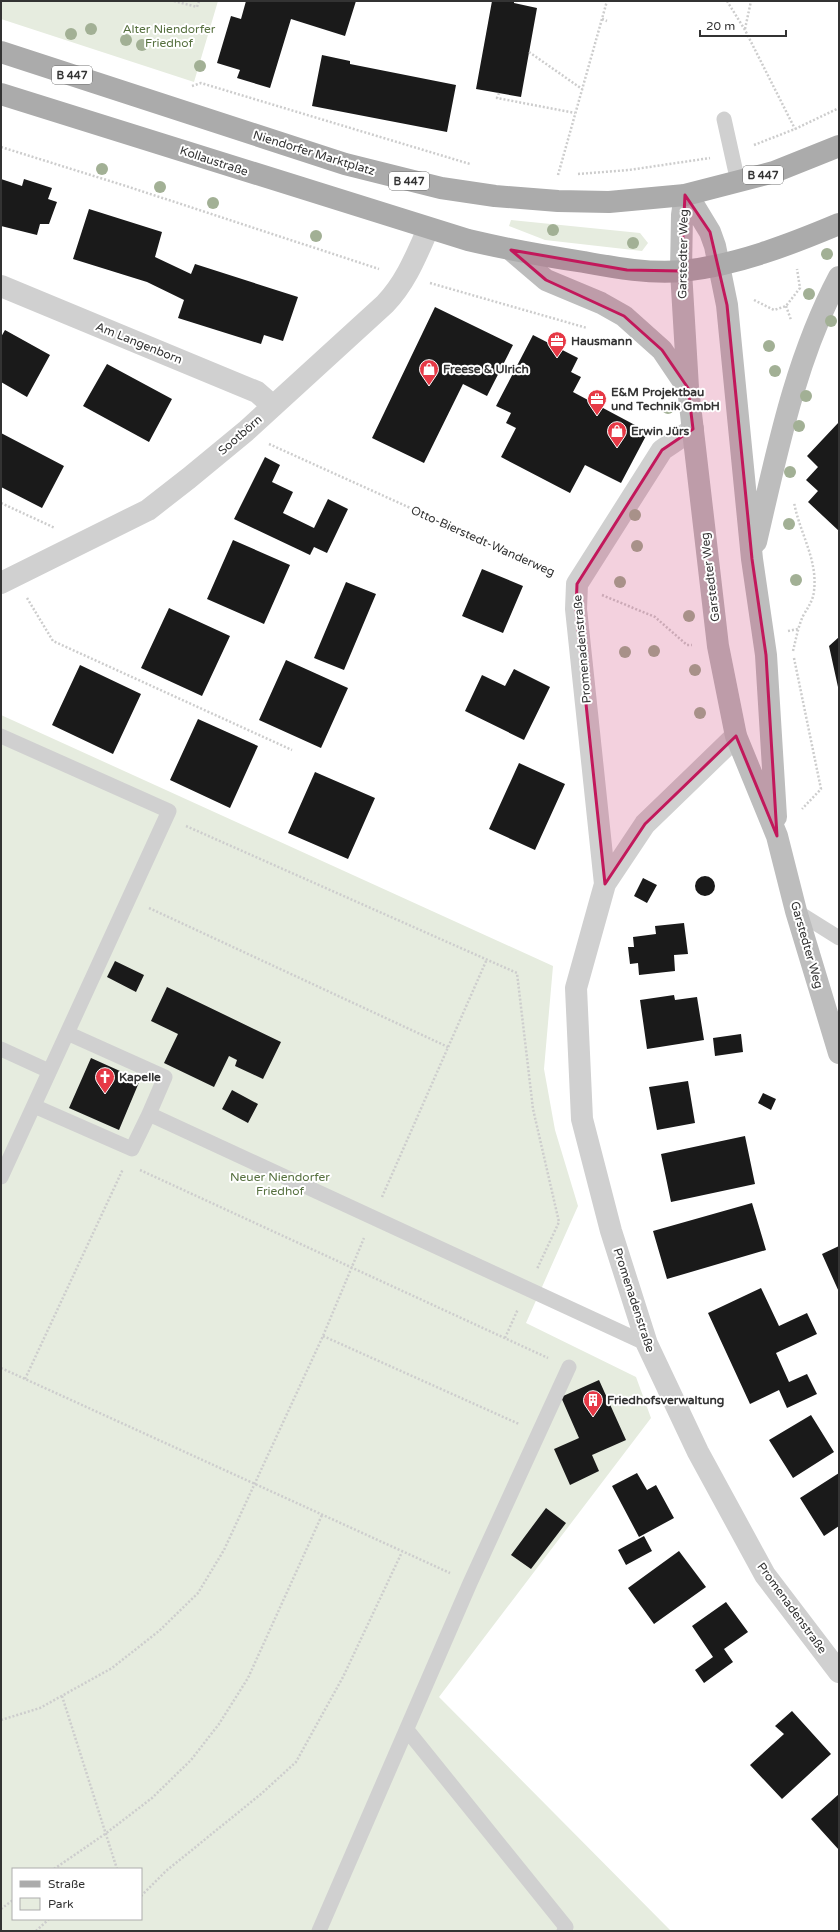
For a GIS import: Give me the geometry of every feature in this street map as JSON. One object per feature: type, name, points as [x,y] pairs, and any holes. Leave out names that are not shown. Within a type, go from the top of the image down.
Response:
[{"type":"main road","name":"Niendorfer Marktplatz","points":[[1,52],[345,164],[442,188],[501,197],[558,201],[609,202],[685,195],[738,182],[801,162],[839,146]]},
{"type":"main road","name":"Kollaustraße","points":[[1,94],[428,229]]},
{"type":"main road","name":"Garstedter Weg","points":[[685,195],[704,221],[715,246],[728,305],[752,558],[766,655],[777,836]]},
{"type":"main road","name":"Garstedter Weg","points":[[685,195],[682,215],[681,271],[688,388],[718,646],[736,736],[777,836],[796,911],[835,1029],[839,1053]]},
{"type":"main road","points":[[428,229],[511,250],[628,270],[681,271],[719,265],[790,244],[839,224]]},
{"type":"main road","points":[[511,250],[546,280],[601,303],[624,316],[662,350],[688,388]]},
{"type":"main road","points":[[752,558],[791,399],[808,345],[827,300],[839,278]]},
{"type":"street","name":"Sootbörn","points":[[8,580],[148,510],[246,431],[385,304],[401,286],[407,276],[428,229]]},
{"type":"street","name":"Am Langenborn","points":[[1,286],[258,392],[273,406]]},
{"type":"street","name":"Promenadenstraße","points":[[605,884],[576,609],[577,584],[662,450],[693,429]]},
{"type":"street","name":"Promenadenstraße","points":[[736,736],[644,824],[605,884],[576,988],[582,1119],[611,1231],[647,1344],[698,1452],[765,1575],[839,1672]]},
{"type":"lane","points":[[724,119],[738,182]]},
{"type":"lane","points":[[1,736],[168,811],[1,1177]]},
{"type":"lane","points":[[796,911],[839,938]]},
{"type":"lane","points":[[34,1106],[132,1149],[149,1114],[165,1077],[67,1033]]},
{"type":"lane","points":[[1,1049],[49,1071]]},
{"type":"lane","points":[[149,1114],[527,1290],[647,1344]]},
{"type":"lane","points":[[319,1931],[470,1583],[569,1367]]},
{"type":"lane","points":[[407,1730],[566,1927],[564,1931]]},
{"type":"path","points":[[174,1],[197,7],[199,1]]},
{"type":"path","points":[[558,175],[607,1]]},
{"type":"path","points":[[726,1],[745,30],[794,130]]},
{"type":"path","points":[[745,30],[751,1]]},
{"type":"path","points":[[602,19],[607,21]]},
{"type":"path","points":[[529,52],[582,89]]},
{"type":"path","points":[[187,87],[201,83],[471,164]]},
{"type":"path","points":[[499,93],[497,98],[575,113]]},
{"type":"path","points":[[574,174],[629,170],[711,158],[767,141],[794,130],[839,108]]},
{"type":"path","points":[[1,147],[129,187],[375,268],[594,330],[611,326],[624,316]]},
{"type":"path","points":[[550,174],[566,174]]},
{"type":"path","points":[[754,300],[774,310],[786,306],[800,288],[797,268]]},
{"type":"path","name":"Otto-Bierstedt-Wanderweg","points":[[246,431],[264,442],[577,584],[654,617],[687,645],[718,646]]},
{"type":"path","points":[[793,497],[796,516],[812,559],[814,591],[811,605],[798,629],[793,652],[821,788]]},
{"type":"path","points":[[1,503],[85,542]]},
{"type":"path","points":[[8,580],[53,641],[292,750]]},
{"type":"path","points":[[166,817],[517,973],[533,1109],[560,1222],[505,1338]]},
{"type":"path","points":[[128,899],[448,1047]]},
{"type":"path","points":[[1,1720],[40,1708],[112,1668],[159,1631],[198,1593],[224,1550],[323,1336],[373,1217],[487,959]]},
{"type":"path","points":[[25,1379],[132,1149]]},
{"type":"path","points":[[125,1164],[569,1367]]},
{"type":"path","points":[[323,1336],[539,1433]]},
{"type":"path","points":[[1,1368],[470,1583]]},
{"type":"path","points":[[55,1868],[105,1834],[152,1798],[186,1765],[219,1724],[248,1678],[322,1515]]},
{"type":"path","points":[[142,1895],[166,1871],[261,1794],[296,1762],[343,1677],[402,1552]]},
{"type":"path","points":[[62,1696],[117,1868]]},
{"type":"path","points":[[1,1909],[12,1901]]},
{"type":"path","points":[[36,1931],[48,1920]]},
{"type":"highlighted area","points":[[685,195],[710,232],[727,305],[752,559],[766,655],[777,836],[736,736],[645,824],[605,884],[576,609],[577,584],[662,450],[693,429],[688,388],[662,350],[624,316],[546,280],[511,250],[627,270],[681,271]]},
{"type":"green space","name":"Alter Niendorfer Friedhof","points":[[1,1],[218,1],[194,82],[1,19]]},
{"type":"green space","points":[[511,220],[640,233],[648,243],[642,251],[545,240],[509,226]]},
{"type":"green space","name":"Neuer Niendorfer Friedhof","points":[[1,715],[553,966],[544,1069],[555,1130],[578,1206],[526,1323],[636,1377],[651,1418],[439,1697],[671,1931],[1,1931]]},
{"type":"building","points":[[246,1],[356,1],[345,36],[291,19],[270,88],[237,78],[240,70],[217,63],[231,16],[241,19]]},
{"type":"building","points":[[492,1],[514,1],[514,3],[537,8],[521,97],[476,89]]},
{"type":"building","points":[[322,55],[350,61],[350,64],[456,85],[447,132],[312,106]]},
{"type":"building","points":[[1,179],[22,186],[24,179],[52,188],[48,199],[57,202],[49,224],[40,224],[37,235],[1,226]]},
{"type":"building","points":[[89,209],[162,232],[155,257],[191,274],[195,264],[298,297],[283,341],[264,335],[261,344],[178,318],[184,300],[147,282],[73,259]]},
{"type":"building","name":"Freese & Ulrich","points":[[435,307],[513,345],[487,396],[463,384],[424,463],[372,438]]},
{"type":"building","points":[[5,330],[50,355],[27,397],[1,382],[1,337]]},
{"type":"building","points":[[533,335],[578,358],[571,372],[581,377],[573,392],[648,432],[621,483],[585,465],[570,493],[501,457],[516,428],[506,423],[511,413],[496,406]]},
{"type":"building","points":[[107,364],[172,399],[149,442],[83,406]]},
{"type":"building","points":[[839,422],[839,531],[808,502],[818,491],[806,480],[818,467],[807,456]]},
{"type":"building","points":[[1,433],[64,466],[42,508],[1,487]]},
{"type":"building","points":[[265,457],[280,465],[272,482],[293,492],[283,513],[314,528],[328,499],[348,509],[327,553],[314,547],[310,555],[234,519]]},
{"type":"building","points":[[233,540],[290,565],[264,624],[207,599]]},
{"type":"building","points":[[482,569],[523,586],[503,633],[462,616]]},
{"type":"building","points":[[346,582],[376,594],[344,670],[314,658]]},
{"type":"building","points":[[169,608],[230,636],[202,696],[141,668]]},
{"type":"building","points":[[839,637],[839,687],[838,687],[829,646]]},
{"type":"building","points":[[286,660],[348,688],[321,748],[259,720]]},
{"type":"building","points":[[80,665],[141,694],[113,754],[52,725]]},
{"type":"building","points":[[514,669],[550,687],[524,740],[465,711],[482,675],[505,686]]},
{"type":"building","points":[[198,719],[258,746],[230,808],[170,780]]},
{"type":"building","points":[[519,763],[565,784],[535,850],[489,829]]},
{"type":"building","points":[[315,772],[375,798],[348,859],[288,833]]},
{"type":"building","points":[[705,876],[712,879],[715,886],[712,893],[705,896],[698,893],[695,886],[698,879]]},
{"type":"building","points":[[643,878],[657,885],[647,903],[634,896]]},
{"type":"building","points":[[684,923],[688,954],[674,955],[675,971],[639,975],[638,963],[630,964],[628,947],[634,947],[633,937],[656,934],[655,926]]},
{"type":"building","points":[[115,961],[144,975],[136,992],[107,977]]},
{"type":"building","points":[[167,987],[281,1042],[263,1079],[235,1066],[237,1060],[229,1056],[214,1087],[164,1063],[178,1034],[151,1021]]},
{"type":"building","points":[[674,995],[675,1000],[697,997],[704,1040],[647,1049],[640,1000]]},
{"type":"building","points":[[741,1034],[743,1052],[715,1056],[713,1038]]},
{"type":"building","name":"Kapelle","points":[[91,1058],[140,1080],[119,1130],[69,1108]]},
{"type":"building","points":[[688,1081],[695,1123],[657,1130],[649,1087]]},
{"type":"building","points":[[232,1090],[258,1104],[248,1123],[222,1109]]},
{"type":"building","points":[[763,1093],[776,1099],[771,1110],[758,1103]]},
{"type":"building","points":[[745,1136],[755,1184],[671,1202],[661,1154]]},
{"type":"building","points":[[752,1203],[766,1250],[667,1279],[653,1231]]},
{"type":"building","points":[[839,1246],[839,1292],[822,1254]]},
{"type":"building","points":[[761,1288],[779,1326],[807,1313],[817,1334],[776,1353],[789,1382],[807,1374],[817,1394],[787,1408],[779,1390],[750,1404],[708,1313]]},
{"type":"building","name":"Friedhofsverwaltung","points":[[599,1380],[626,1440],[592,1455],[599,1471],[570,1485],[554,1449],[579,1438],[561,1397]]},
{"type":"building","points":[[811,1415],[834,1452],[793,1478],[769,1440]]},
{"type":"building","points":[[637,1473],[647,1490],[656,1485],[674,1518],[639,1537],[612,1486]]},
{"type":"building","points":[[839,1473],[839,1526],[824,1536],[800,1498]]},
{"type":"building","points":[[546,1508],[566,1523],[531,1569],[511,1555]]},
{"type":"building","points":[[644,1536],[652,1551],[626,1565],[618,1550]]},
{"type":"building","points":[[679,1551],[706,1587],[654,1624],[628,1588]]},
{"type":"building","points":[[726,1602],[748,1632],[724,1649],[733,1662],[704,1683],[695,1670],[713,1657],[692,1626]]},
{"type":"building","points":[[792,1711],[831,1754],[782,1799],[750,1765],[784,1734],[775,1726]]},
{"type":"building","points":[[839,1794],[839,1850],[811,1819]]},
{"type":"place","name":"Hausmann","points":[[557,358]]},
{"type":"place","name":"Freese & Ulrich","points":[[429,386]]},
{"type":"place","name":"E&M Projektbau und Technik GmbH","points":[[597,416]]},
{"type":"place","name":"Erwin Jürs","points":[[617,448]]},
{"type":"place","name":"Kapelle","points":[[105,1094]]},
{"type":"place","name":"Friedhofsverwaltung","points":[[593,1417]]}]
